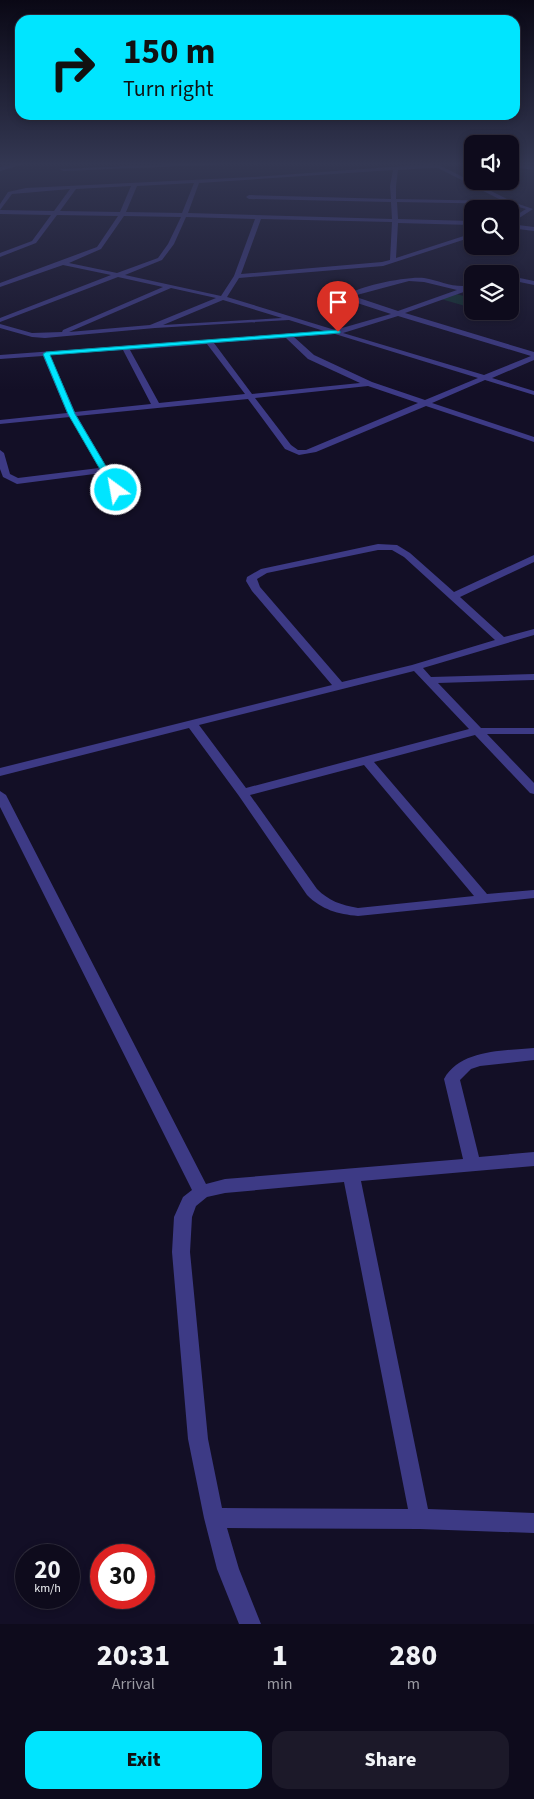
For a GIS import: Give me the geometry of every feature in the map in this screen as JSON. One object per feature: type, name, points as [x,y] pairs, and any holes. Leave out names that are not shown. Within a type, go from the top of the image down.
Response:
[{"type":"street","points":[[0,255],[34,242],[37,238]]},
{"type":"street","points":[[1,284],[63,263],[99,248],[106,238]]},
{"type":"street","points":[[0,320],[162,256],[172,238]]},
{"type":"street","points":[[151,327],[223,298],[237,276],[251,238]]},
{"type":"street","points":[[393,261],[394,238]]},
{"type":"street","points":[[237,276],[364,266],[393,261],[464,238]]},
{"type":"street","points":[[63,263],[223,298],[534,393]]},
{"type":"street","points":[[464,290],[424,280],[409,279],[356,292],[349,296],[352,300],[534,356]]},
{"type":"street","points":[[519,280],[534,283]]},
{"type":"street","points":[[53,336],[171,286]]},
{"type":"street","points":[[0,357],[338,332],[397,314],[464,290]]},
{"type":"street","points":[[0,326],[32,335],[53,336],[151,327],[170,328],[296,319]]},
{"type":"street","points":[[288,336],[311,357],[369,384],[534,440]]},
{"type":"street","points":[[209,342],[288,447],[302,454],[486,378],[534,356]]},
{"type":"street","points":[[126,348],[156,406]]},
{"type":"street","points":[[46,354],[72,414],[116,490]]},
{"type":"street","points":[[0,422],[369,384]]},
{"type":"street","points":[[0,453],[6,475],[17,481],[104,470]]},
{"type":"street","points":[[339,686],[256,589],[251,581],[252,578],[264,571],[390,546],[407,555],[504,642]]},
{"type":"street","points":[[452,597],[534,558]]},
{"type":"street","points":[[0,772],[416,667],[534,632]]},
{"type":"street","points":[[416,667],[534,790]]},
{"type":"street","points":[[430,680],[534,677]]},
{"type":"street","points":[[191,723],[244,793],[312,892],[319,899],[337,909],[358,912],[534,894]]},
{"type":"street","points":[[244,793],[477,731],[534,731]]},
{"type":"street","points":[[366,760],[483,898]]},
{"type":"street","points":[[0,795],[202,1192]]},
{"type":"street","points":[[472,1164],[452,1079],[455,1073],[460,1067],[472,1062],[534,1054]]},
{"type":"street","points":[[250,1624],[228,1569],[214,1518],[198,1439],[181,1252],[183,1217],[189,1202],[202,1192],[226,1186],[534,1159]]},
{"type":"street","points":[[351,1175],[420,1519]]},
{"type":"street","points":[[214,1518],[420,1519],[534,1523]]},
{"type":"green space","points":[[456,294],[464,296],[464,306],[441,299]]},
{"type":"route","points":[[116,490],[72,414],[46,354],[338,332]]}]
